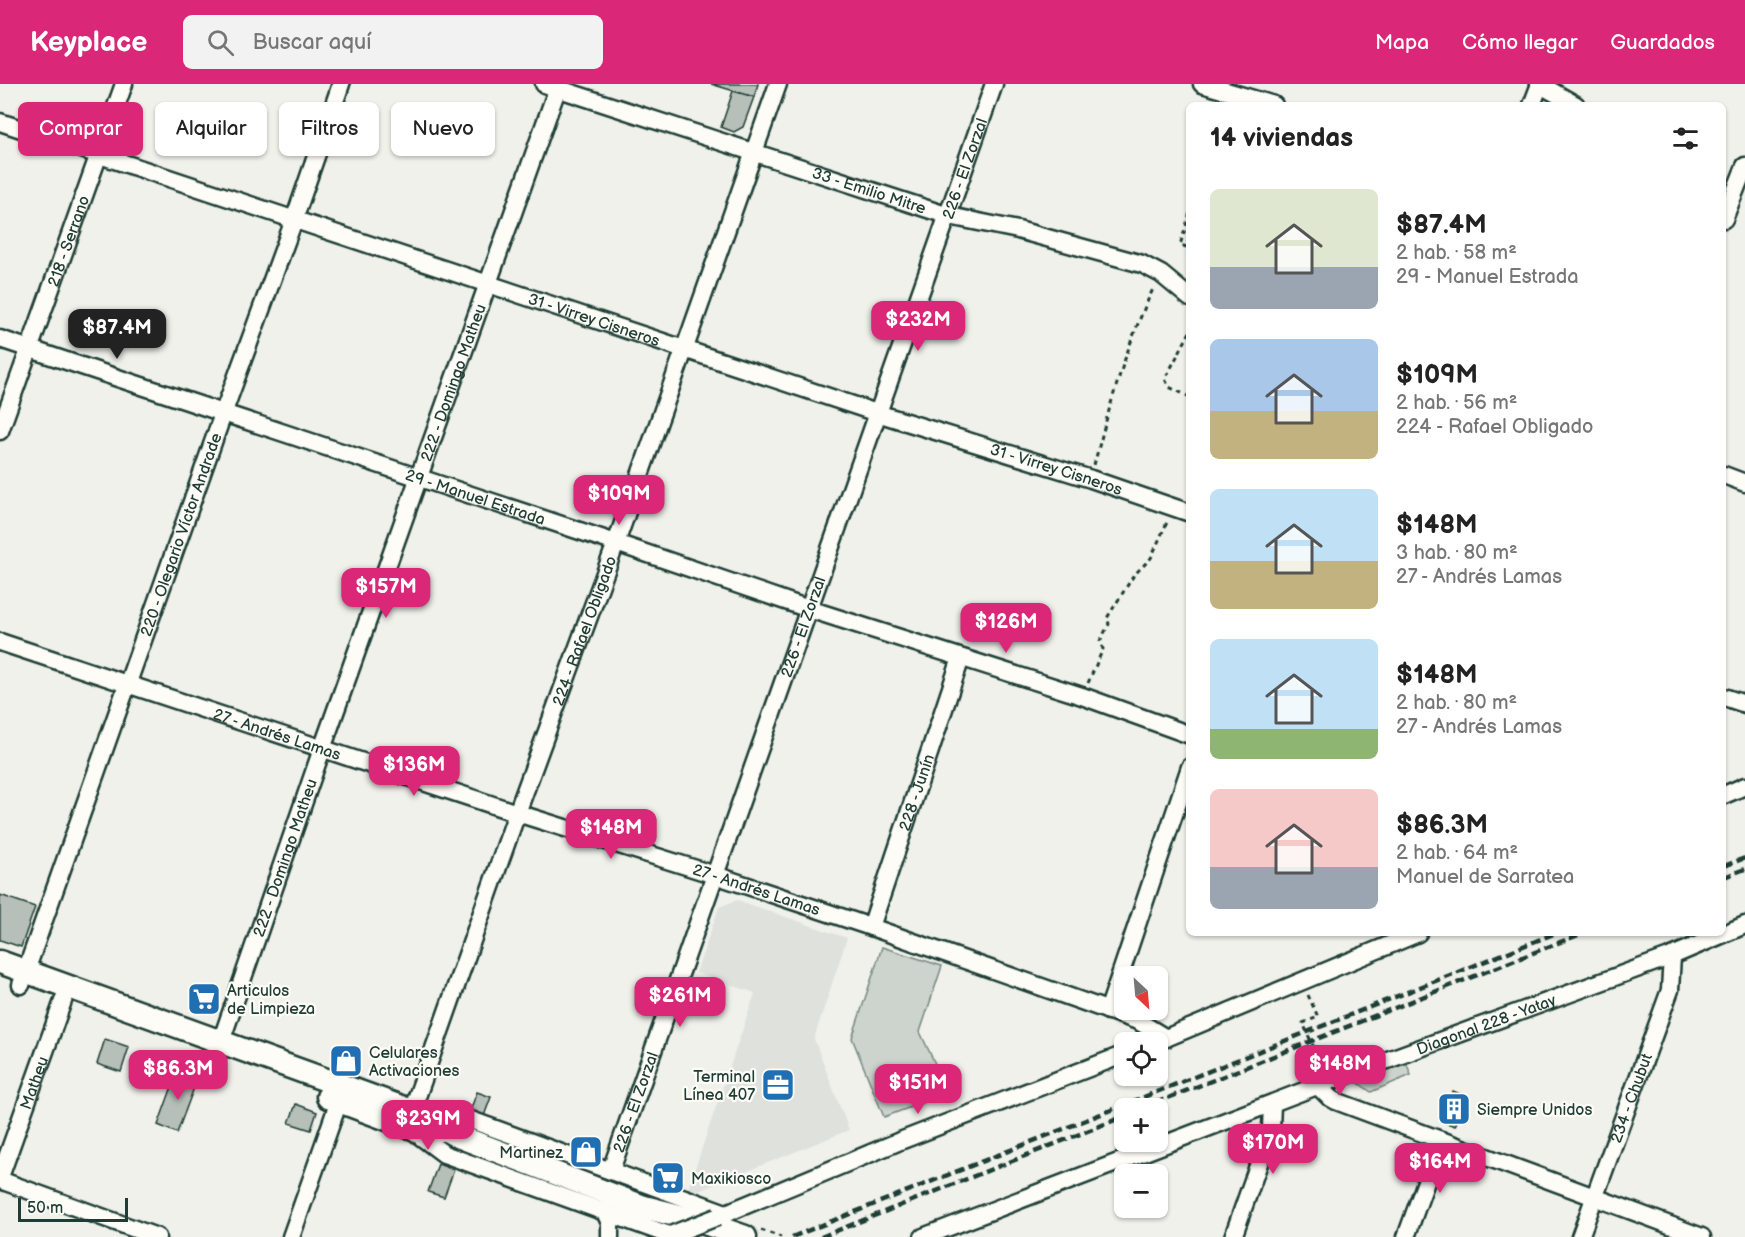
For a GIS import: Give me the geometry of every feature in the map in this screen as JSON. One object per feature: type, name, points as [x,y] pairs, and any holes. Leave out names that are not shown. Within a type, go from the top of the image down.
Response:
[{"type":"main road","points":[[0,962],[16,978],[219,1048],[644,1207],[699,1221],[744,1237]]},
{"type":"main road","points":[[219,1048],[339,1101],[410,1119]]},
{"type":"main road","points":[[644,1207],[686,1232],[702,1237]]},
{"type":"street","name":"218 - Serrano","points":[[117,102],[124,84]]},
{"type":"street","name":"220 - Olegario Víctor Andrade","points":[[16,978],[127,684],[341,84]]},
{"type":"street","name":"224 - Rafael Obligado","points":[[410,1119],[778,84]]},
{"type":"street","name":"226 - El Zorzal","points":[[611,1170],[994,84]]},
{"type":"street","points":[[1202,84],[1264,102]]},
{"type":"street","points":[[1533,102],[1540,84],[1571,102]]},
{"type":"street","name":"33 - Emilio Mitre","points":[[553,85],[949,216],[1018,230],[1142,264],[1161,274],[1186,295]]},
{"type":"street","name":"222 - Domingo Matheu","points":[[219,1048],[487,284],[553,85]]},
{"type":"street","name":"31 - Virrey Cisneros","points":[[0,122],[18,128]]},
{"type":"street","name":"218 - Serrano","points":[[0,431],[97,156]]},
{"type":"street","name":"31 - Virrey Cisneros","points":[[104,156],[877,413],[1090,478],[1186,512]]},
{"type":"street","points":[[1726,214],[1745,166]]},
{"type":"street","name":"29 - Manuel Estrada","points":[[0,339],[809,609],[1082,696],[1186,734]]},
{"type":"street","points":[[1726,477],[1745,483]]},
{"type":"street","name":"27 - Andrés Lamas","points":[[0,642],[871,927],[1138,1021],[1151,1032]]},
{"type":"street","name":"228 - Junín","points":[[871,927],[961,658]]},
{"type":"street","points":[[1726,698],[1745,704]]},
{"type":"street","points":[[1108,1011],[1186,779]]},
{"type":"street","points":[[1726,794],[1745,786]]},
{"type":"street","name":"Diagonal 228 - Yatay","points":[[1726,934],[1745,926]]},
{"type":"street","points":[[1168,1037],[1411,936]]},
{"type":"street","name":"Diagonal 228 - Yatay","points":[[923,1237],[1272,1104],[1317,1077],[1672,956],[1721,936]]},
{"type":"street","name":"234 - Chubut","points":[[1580,1237],[1670,990],[1672,956]]},
{"type":"street","name":"Matheu","points":[[0,1178],[66,994]]},
{"type":"street","points":[[410,1119],[444,1154],[668,1235],[900,1141],[1114,1058]]},
{"type":"street","points":[[1317,1077],[1329,1097],[1336,1101],[1702,1237]]},
{"type":"street","points":[[291,1237],[339,1101]]},
{"type":"street","points":[[1233,1237],[1271,1129],[1272,1104]]},
{"type":"street","points":[[410,1119],[449,1112],[611,1170],[722,1215]]},
{"type":"street","points":[[1406,1237],[1441,1140]]},
{"type":"street","points":[[0,1178],[157,1237]]},
{"type":"street","points":[[604,1210],[610,1223],[610,1237]]},
{"type":"path","points":[[1186,226],[1180,245],[1186,247]]},
{"type":"path","points":[[1090,478],[1136,327],[1161,274]]},
{"type":"path","points":[[1186,340],[1165,379],[1169,387],[1186,395]]},
{"type":"path","points":[[1082,696],[1103,649],[1100,641],[1109,624],[1107,618],[1134,575],[1151,558],[1173,507]]},
{"type":"path","points":[[1310,1000],[1318,1017],[1303,1023],[1317,1055],[1311,1058],[1317,1077]]},
{"type":"shaded area","name":"Terminal Línea 407","points":[[737,900],[847,938],[814,1039],[849,1130],[696,1192],[688,1189],[755,993],[696,973],[719,907]]},
{"type":"shaded area","points":[[882,947],[942,966],[920,1032],[949,1093],[884,1117],[852,1038]]},
{"type":"shaded area","points":[[1405,1059],[1411,1075],[1371,1092],[1354,1080]]},
{"type":"building","points":[[711,84],[758,84],[754,97]]},
{"type":"building","points":[[733,91],[754,97],[743,127],[734,132],[721,127]]},
{"type":"building","points":[[0,895],[35,907],[21,947],[0,940]]},
{"type":"building","points":[[105,1039],[129,1047],[121,1072],[97,1064]]},
{"type":"building","points":[[178,1070],[198,1077],[177,1133],[158,1125]]},
{"type":"building","name":"Siempre Unidos","points":[[1453,1091],[1467,1097],[1455,1126],[1441,1121]]},
{"type":"building","points":[[477,1092],[491,1097],[484,1116],[470,1111]]},
{"type":"building","points":[[296,1104],[317,1112],[311,1130],[289,1123]]},
{"type":"building","points":[[438,1164],[454,1170],[444,1197],[428,1192]]},
{"type":"railway","points":[[1726,865],[1745,858]]},
{"type":"railway","points":[[1726,876],[1745,869]]},
{"type":"railway","points":[[792,1237],[1548,936]]},
{"type":"railway","points":[[1168,1098],[1575,936]]},
{"type":"railway","points":[[821,1237],[1114,1120]]},
{"type":"place","name":"Articulos de Limpieza","points":[[204,999]]},
{"type":"place","name":"Celulares Activaciones","points":[[346,1061]]},
{"type":"place","name":"Terminal Línea 407","points":[[778,1085]]},
{"type":"place","name":"Siempre Unidos","points":[[1454,1109]]},
{"type":"place","name":"Martinez","points":[[586,1152]]},
{"type":"place","name":"Maxikiosco","points":[[668,1178]]}]
